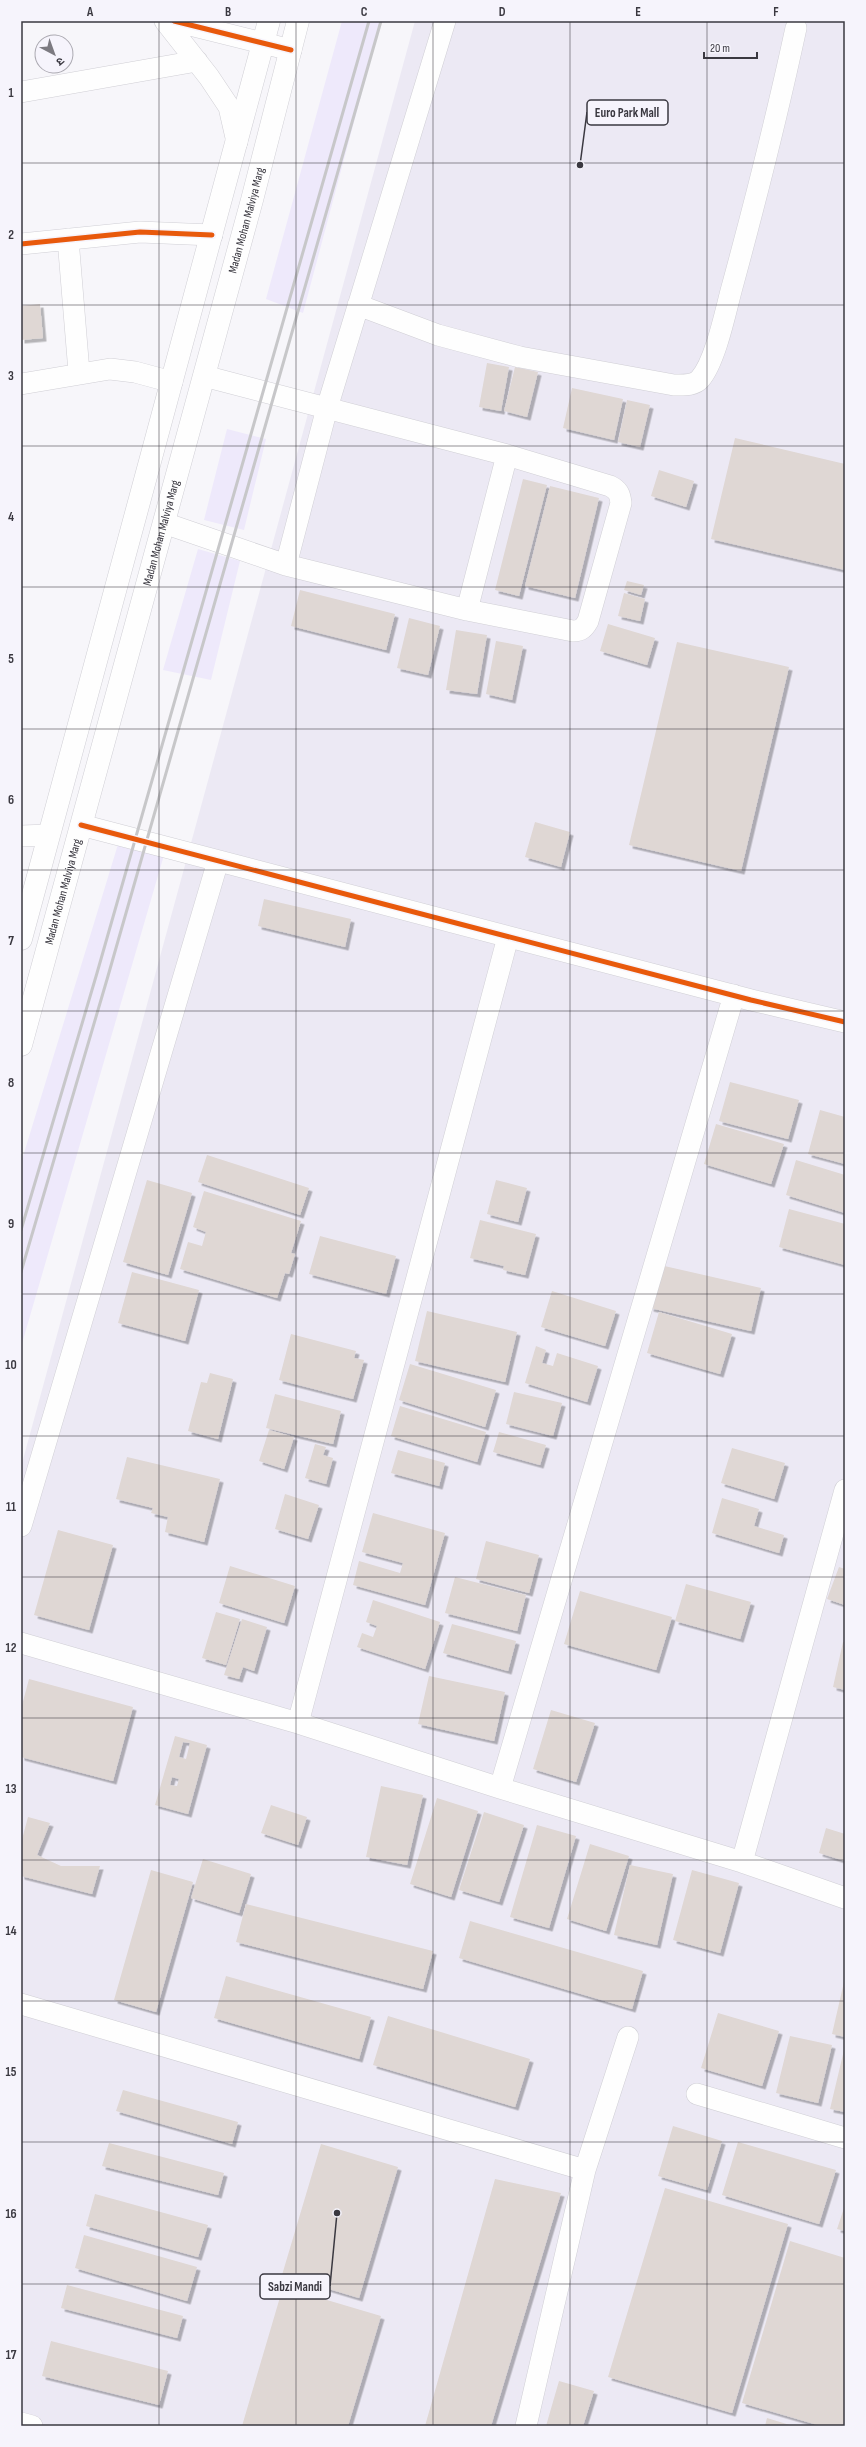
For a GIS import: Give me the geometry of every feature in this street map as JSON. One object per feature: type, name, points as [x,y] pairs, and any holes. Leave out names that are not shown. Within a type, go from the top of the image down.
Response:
[{"type":"main road","points":[[21,939],[269,21]]},
{"type":"main road","name":"Madan Mohan Malviya Marg","points":[[21,1045],[204,376],[298,21]]},
{"type":"street","points":[[165,21],[197,61],[229,107],[237,142]]},
{"type":"street","points":[[174,21],[291,50]]},
{"type":"street","points":[[286,565],[326,408],[445,21]]},
{"type":"street","points":[[358,305],[438,335],[520,357],[674,385],[689,385],[699,381],[707,370],[723,319],[768,154],[796,28]]},
{"type":"street","points":[[21,92],[197,61]]},
{"type":"street","points":[[21,244],[108,233],[140,232],[212,235]]},
{"type":"street","points":[[68,239],[79,372]]},
{"type":"street","points":[[21,384],[79,372],[110,368],[135,372],[172,382]]},
{"type":"street","points":[[164,523],[286,565],[467,610],[578,631],[584,628],[588,621],[621,503],[620,495],[617,489],[610,486],[507,455],[204,376]]},
{"type":"street","points":[[467,610],[507,455]]},
{"type":"street","points":[[81,825],[734,996],[845,1022]]},
{"type":"street","points":[[21,836],[49,835]]},
{"type":"street","points":[[21,1526],[218,861]]},
{"type":"street","points":[[298,1723],[508,937]]},
{"type":"street","points":[[500,1788],[734,996]]},
{"type":"street","points":[[742,1862],[845,1490]]},
{"type":"street","points":[[21,1643],[298,1723],[500,1788],[742,1862],[845,1898]]},
{"type":"street","points":[[21,2004],[586,2170]]},
{"type":"street","points":[[526,2426],[586,2170],[628,2037]]},
{"type":"street","points":[[697,2094],[845,2138]]},
{"type":"street","points":[[21,2423],[32,2426]]},
{"type":"shaded area","points":[[342,21],[381,21],[303,313],[266,299]]},
{"type":"shaded area","points":[[415,21],[845,21],[845,2426],[21,2426],[21,1467]]},
{"type":"shaded area","points":[[227,429],[266,439],[244,530],[204,520]]},
{"type":"shaded area","points":[[198,549],[240,561],[211,680],[163,670]]},
{"type":"shaded area","points":[[119,841],[164,855],[21,1347],[21,1163]]},
{"type":"building","points":[[40,304],[43,338],[21,340],[21,306]]},
{"type":"building","points":[[487,363],[509,367],[501,411],[479,407]]},
{"type":"building","points":[[515,367],[538,372],[527,417],[504,411]]},
{"type":"building","points":[[572,388],[623,399],[614,440],[563,428]]},
{"type":"building","points":[[627,400],[650,405],[640,447],[618,442]]},
{"type":"building","points":[[735,438],[845,464],[845,570],[711,539]]},
{"type":"building","points":[[659,470],[694,481],[686,507],[651,496]]},
{"type":"building","points":[[523,479],[547,485],[519,596],[495,590]]},
{"type":"building","points":[[550,486],[599,498],[575,598],[525,586]]},
{"type":"building","points":[[627,581],[644,585],[641,595],[624,590]]},
{"type":"building","points":[[300,590],[395,614],[386,650],[291,626]]},
{"type":"building","points":[[624,593],[645,599],[640,621],[618,616]]},
{"type":"building","points":[[409,618],[440,626],[428,675],[397,668]]},
{"type":"building","points":[[608,624],[655,638],[647,665],[600,651]]},
{"type":"building","points":[[456,630],[487,635],[477,694],[446,690]]},
{"type":"building","points":[[496,641],[523,646],[512,700],[486,694]]},
{"type":"building","points":[[677,642],[789,667],[741,871],[629,845]]},
{"type":"building","points":[[535,822],[570,832],[561,867],[525,857]]},
{"type":"building","points":[[264,899],[351,919],[345,947],[258,926]]},
{"type":"building","points":[[730,1082],[799,1100],[788,1139],[719,1121]]},
{"type":"building","points":[[820,1110],[845,1117],[845,1164],[808,1154]]},
{"type":"building","points":[[716,1124],[784,1144],[771,1184],[704,1164]]},
{"type":"building","points":[[207,1155],[309,1188],[300,1215],[198,1182]]},
{"type":"building","points":[[796,1160],[845,1175],[845,1213],[786,1195]]},
{"type":"building","points":[[147,1180],[192,1193],[168,1275],[123,1262]]},
{"type":"building","points":[[496,1180],[527,1188],[518,1222],[487,1214]]},
{"type":"building","points":[[204,1191],[301,1221],[291,1253],[295,1254],[289,1274],[285,1273],[277,1298],[180,1269],[188,1242],[202,1246],[206,1232],[193,1227]]},
{"type":"building","points":[[789,1209],[845,1224],[845,1265],[779,1247]]},
{"type":"building","points":[[480,1220],[536,1234],[525,1275],[503,1270],[504,1266],[470,1258]]},
{"type":"building","points":[[320,1236],[396,1256],[386,1294],[309,1274]]},
{"type":"building","points":[[660,1265],[761,1288],[751,1331],[650,1308]]},
{"type":"building","points":[[132,1272],[199,1290],[185,1341],[118,1323]]},
{"type":"building","points":[[552,1291],[616,1311],[605,1346],[541,1327]]},
{"type":"building","points":[[427,1311],[517,1332],[505,1382],[415,1361]]},
{"type":"building","points":[[659,1312],[732,1334],[720,1374],[647,1353]]},
{"type":"building","points":[[291,1334],[356,1351],[354,1358],[364,1360],[353,1399],[279,1380]]},
{"type":"building","points":[[536,1346],[546,1350],[542,1363],[553,1366],[557,1353],[598,1366],[587,1402],[525,1383]]},
{"type":"building","points":[[410,1364],[496,1390],[485,1427],[399,1400]]},
{"type":"building","points":[[210,1373],[233,1379],[218,1439],[188,1431],[201,1382],[207,1383]]},
{"type":"building","points":[[514,1392],[562,1403],[553,1436],[506,1424]]},
{"type":"building","points":[[275,1394],[341,1411],[333,1444],[266,1428]]},
{"type":"building","points":[[400,1406],[486,1432],[477,1462],[391,1436]]},
{"type":"building","points":[[269,1430],[294,1437],[284,1469],[259,1461]]},
{"type":"building","points":[[499,1432],[546,1445],[540,1465],[493,1452]]},
{"type":"building","points":[[315,1444],[326,1447],[323,1455],[333,1458],[326,1484],[305,1478]]},
{"type":"building","points":[[732,1448],[785,1463],[774,1499],[721,1483]]},
{"type":"building","points":[[398,1450],[445,1463],[439,1486],[391,1473]]},
{"type":"building","points":[[127,1457],[220,1479],[204,1542],[165,1532],[168,1517],[151,1513],[153,1508],[116,1499]]},
{"type":"building","points":[[285,1494],[319,1505],[308,1539],[275,1529]]},
{"type":"building","points":[[722,1498],[759,1509],[754,1526],[784,1535],[779,1553],[712,1533]]},
{"type":"building","points":[[373,1513],[445,1533],[425,1605],[353,1585],[359,1561],[400,1573],[403,1563],[362,1552]]},
{"type":"building","points":[[58,1530],[113,1545],[89,1630],[34,1615]]},
{"type":"building","points":[[486,1541],[539,1555],[529,1593],[476,1579]]},
{"type":"building","points":[[230,1566],[295,1586],[284,1623],[219,1603]]},
{"type":"building","points":[[839,1567],[845,1569],[845,1605],[827,1599]]},
{"type":"building","points":[[455,1577],[526,1595],[517,1631],[445,1613]]},
{"type":"building","points":[[686,1584],[751,1602],[740,1639],[675,1621]]},
{"type":"building","points":[[580,1591],[672,1617],[656,1670],[564,1644]]},
{"type":"building","points":[[373,1600],[440,1622],[425,1669],[357,1647],[362,1633],[373,1637],[377,1626],[366,1622]]},
{"type":"building","points":[[216,1612],[240,1619],[226,1665],[202,1658]]},
{"type":"building","points":[[242,1619],[267,1627],[254,1671],[243,1667],[239,1679],[224,1675]]},
{"type":"building","points":[[452,1624],[516,1641],[508,1671],[443,1653]]},
{"type":"building","points":[[843,1642],[845,1642],[845,1690],[833,1687]]},
{"type":"building","points":[[429,1676],[505,1692],[494,1741],[418,1724]]},
{"type":"building","points":[[29,1679],[133,1707],[113,1781],[21,1757],[21,1709]]},
{"type":"building","points":[[551,1710],[595,1723],[576,1782],[533,1769]]},
{"type":"building","points":[[175,1736],[207,1745],[188,1814],[155,1805]],"holes":[[[183,1742],[190,1743],[186,1759],[179,1757]],[[172,1777],[179,1779],[177,1786],[170,1785]]]},
{"type":"building","points":[[381,1786],[423,1795],[407,1865],[366,1857]]},
{"type":"building","points":[[437,1798],[478,1811],[451,1897],[410,1884]]},
{"type":"building","points":[[271,1805],[307,1817],[298,1845],[261,1833]]},
{"type":"building","points":[[484,1812],[524,1825],[499,1902],[459,1890]]},
{"type":"building","points":[[28,1817],[50,1823],[37,1855],[61,1866],[100,1866],[92,1894],[21,1876],[21,1843]]},
{"type":"building","points":[[537,1825],[576,1836],[549,1928],[510,1917]]},
{"type":"building","points":[[826,1828],[845,1834],[845,1861],[819,1853]]},
{"type":"building","points":[[590,1844],[629,1856],[606,1931],[567,1919]]},
{"type":"building","points":[[203,1859],[251,1874],[239,1913],[191,1898]]},
{"type":"building","points":[[630,1865],[673,1874],[657,1945],[614,1935]]},
{"type":"building","points":[[151,1870],[193,1882],[156,2012],[114,2000]]},
{"type":"building","points":[[692,1870],[739,1883],[720,1953],[673,1940]]},
{"type":"building","points":[[246,1904],[433,1951],[423,1989],[236,1942]]},
{"type":"building","points":[[470,1921],[643,1971],[632,2009],[459,1958]]},
{"type":"building","points":[[226,1976],[371,2017],[359,2059],[214,2018]]},
{"type":"building","points":[[845,1982],[845,2037],[832,2034]]},
{"type":"building","points":[[718,2013],[779,2031],[762,2086],[701,2068]]},
{"type":"building","points":[[388,2016],[530,2059],[515,2107],[373,2065]]},
{"type":"building","points":[[790,2036],[832,2045],[818,2103],[776,2093]]},
{"type":"building","points":[[845,2050],[845,2112],[830,2109]]},
{"type":"building","points":[[123,2090],[238,2122],[232,2144],[116,2111]]},
{"type":"building","points":[[673,2126],[722,2141],[707,2190],[658,2176]]},
{"type":"building","points":[[738,2142],[836,2170],[819,2224],[722,2195]]},
{"type":"building","points":[[109,2143],[224,2173],[218,2195],[102,2166]]},
{"type":"building","points":[[321,2144],[398,2167],[359,2298],[282,2275]]},
{"type":"building","points":[[495,2179],[561,2193],[491,2426],[425,2426]]},
{"type":"building","points":[[665,2188],[788,2224],[732,2413],[608,2377]]},
{"type":"building","points":[[95,2194],[208,2225],[198,2257],[86,2226]]},
{"type":"building","points":[[845,2205],[845,2231],[837,2229]]},
{"type":"building","points":[[84,2235],[197,2267],[187,2301],[75,2268]]},
{"type":"building","points":[[790,2241],[845,2258],[845,2426],[821,2426],[742,2403]]},
{"type":"building","points":[[67,2285],[183,2316],[177,2338],[61,2308]]},
{"type":"building","points":[[283,2287],[381,2316],[348,2426],[242,2426]]},
{"type":"building","points":[[51,2341],[168,2371],[159,2405],[42,2376]]},
{"type":"building","points":[[559,2381],[594,2391],[583,2426],[546,2426]]},
{"type":"building","points":[[767,2418],[793,2426],[765,2426]]},
{"type":"railway","points":[[21,1230],[97,973],[369,21]]},
{"type":"railway","points":[[21,1272],[108,976],[381,21]]},
{"type":"cycle path","points":[[174,21],[291,50]]},
{"type":"cycle path","points":[[21,244],[140,232],[212,235]]},
{"type":"cycle path","points":[[81,825],[751,1000],[845,1022]]},
{"type":"place","name":"Euro Park Mall","points":[[580,165]]},
{"type":"place","name":"Sabzi Mandi","points":[[337,2213]]}]
